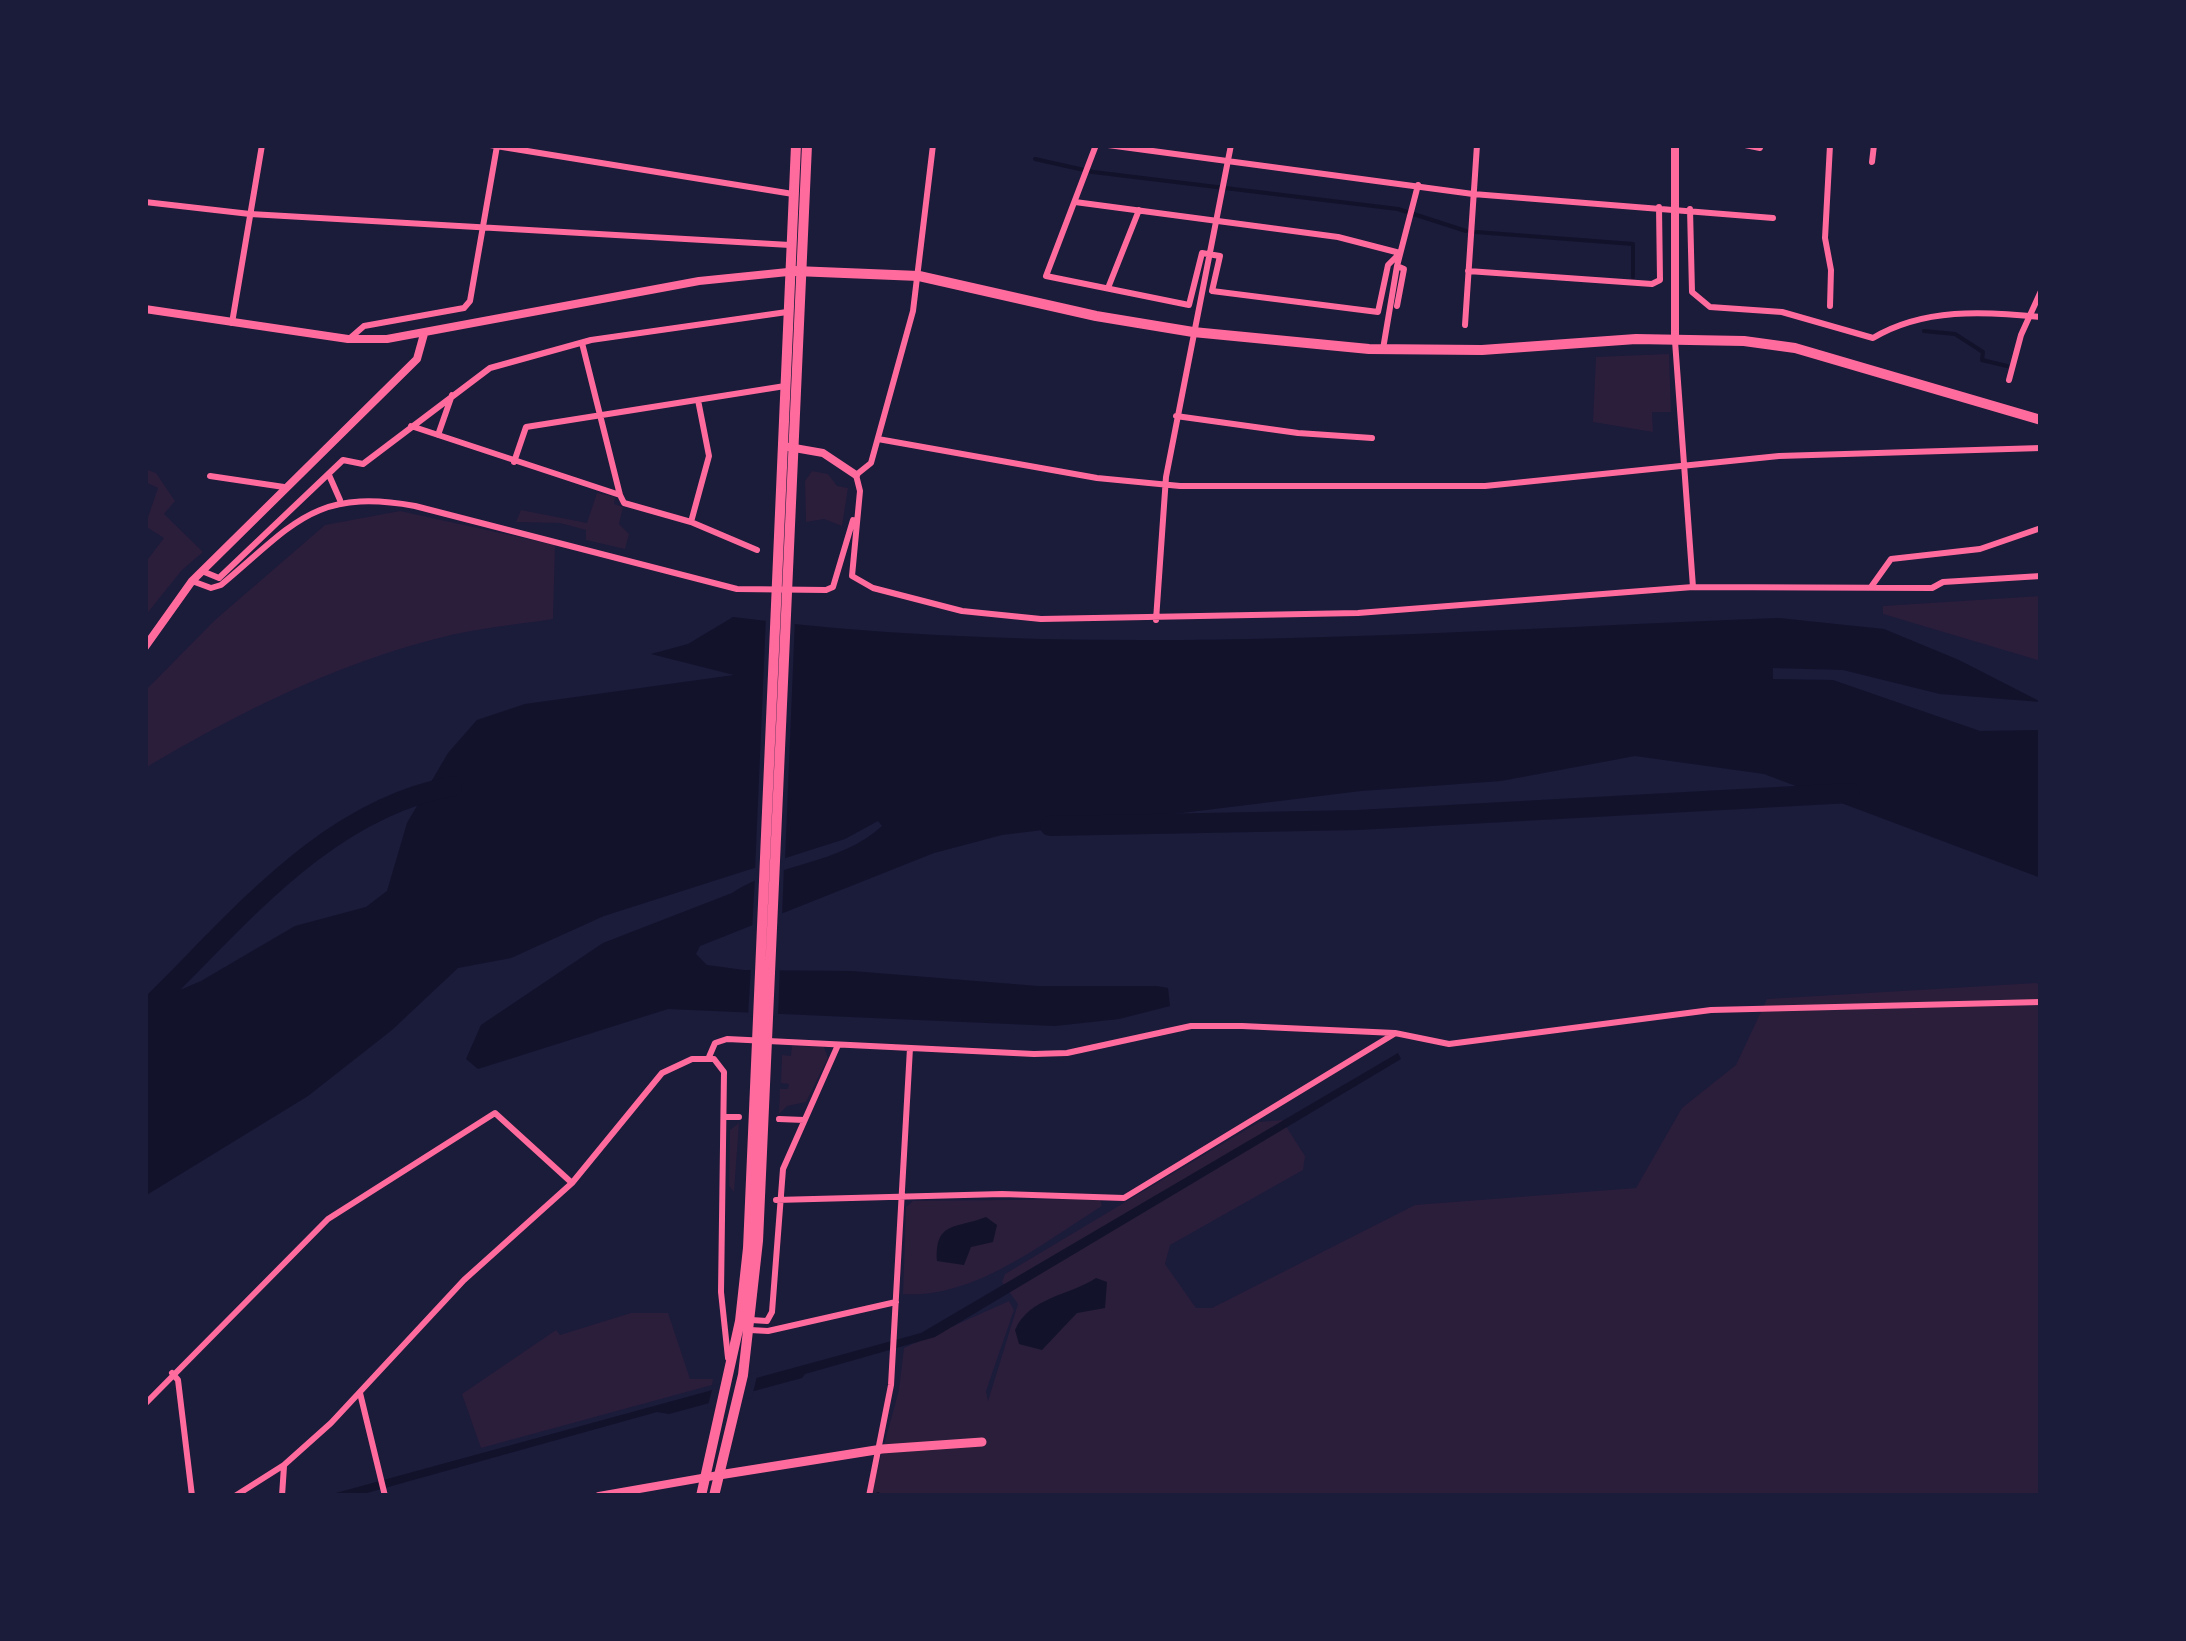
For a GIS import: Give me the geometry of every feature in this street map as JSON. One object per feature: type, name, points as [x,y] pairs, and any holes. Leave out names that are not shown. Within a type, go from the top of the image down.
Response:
[{"type":"main road","points":[[714,1496],[743,1376],[750,1325],[788,446],[794,271],[790,245],[796,145]]},
{"type":"main road","points":[[788,446],[787,312],[808,145]]},
{"type":"main road","points":[[794,271],[919,276],[1067,310],[1193,332],[1420,352],[1675,339],[1794,348],[2041,420]]},
{"type":"main road","points":[[701,1496],[744,1287],[762,1045]]},
{"type":"main road","points":[[719,1475],[882,1449],[982,1442]]},
{"type":"street","points":[[231,324],[262,145]]},
{"type":"street","points":[[348,340],[364,326],[464,308],[470,301],[494,145],[793,194]]},
{"type":"street","points":[[856,475],[871,463],[896,383],[919,276],[933,145]]},
{"type":"street","points":[[1096,145],[1046,276],[1189,306],[1202,253],[1220,256],[1212,291],[1378,312],[1388,265],[1400,253]]},
{"type":"street","points":[[1108,145],[1473,194],[1773,218]]},
{"type":"street","points":[[1156,620],[1166,484],[1176,416],[1230,145]]},
{"type":"street","points":[[1465,325],[1477,145]]},
{"type":"street","points":[[1674,145],[1675,339],[1681,468],[1693,588]]},
{"type":"street","points":[[1745,145],[1760,148]]},
{"type":"street","points":[[1830,145],[1825,238],[1831,270],[1830,306]]},
{"type":"street","points":[[1872,162],[1874,145]]},
{"type":"street","points":[[1383,349],[1396,266],[1418,185]]},
{"type":"street","points":[[145,202],[250,214],[790,245]]},
{"type":"street","points":[[1075,202],[1338,237],[1400,253]]},
{"type":"street","points":[[1468,271],[1652,284],[1660,280],[1660,206]]},
{"type":"street","points":[[1690,209],[1692,292],[1710,307],[1782,312],[1873,338],[1902,324],[1949,313],[2041,317]]},
{"type":"street","points":[[1108,288],[1139,210]]},
{"type":"street","points":[[1396,266],[1404,269],[1396,306]]},
{"type":"street","points":[[145,309],[348,340],[424,334],[699,281],[794,271]]},
{"type":"street","points":[[2009,380],[2041,291]]},
{"type":"street","points":[[202,571],[219,578],[343,460],[363,464],[490,368],[582,343],[787,312]]},
{"type":"street","points":[[145,647],[192,581],[417,359],[424,334]]},
{"type":"street","points":[[582,343],[624,503],[691,522],[757,550]]},
{"type":"street","points":[[514,462],[526,427],[785,386]]},
{"type":"street","points":[[438,435],[452,394]]},
{"type":"street","points":[[691,522],[709,456],[698,400]]},
{"type":"street","points":[[1176,416],[1298,434],[1372,438]]},
{"type":"street","points":[[410,425],[620,495]]},
{"type":"street","points":[[878,439],[1097,478],[1166,484],[1484,486],[1779,456],[2041,448]]},
{"type":"street","points":[[192,581],[211,588],[221,584],[302,517],[340,500],[416,506],[737,589],[826,590],[833,586],[855,514],[860,491],[856,475],[824,454],[788,446]]},
{"type":"street","points":[[329,474],[340,500]]},
{"type":"street","points":[[210,476],[284,487]]},
{"type":"street","points":[[855,514],[852,576],[872,588],[985,616],[1156,620],[1358,613],[1693,588],[1932,588],[1943,582],[2041,576]]},
{"type":"street","points":[[1871,588],[1891,559],[1980,549],[2041,528]]},
{"type":"street","points":[[709,1057],[715,1043],[727,1039],[1067,1052],[1191,1026],[1395,1034],[1449,1044],[1711,1010],[2041,1002]]},
{"type":"street","points":[[779,1200],[1090,1194],[1124,1198],[1395,1034]]},
{"type":"street","points":[[750,1325],[767,1321],[772,1312],[783,1169],[838,1045]]},
{"type":"street","points":[[870,1496],[882,1449],[892,1366],[910,1048]]},
{"type":"street","points":[[709,1057],[724,1072],[721,1292],[728,1375]]},
{"type":"street","points":[[235,1496],[284,1465],[360,1392],[464,1280],[572,1183],[662,1073],[678,1063],[709,1057]]},
{"type":"street","points":[[145,1404],[328,1219],[495,1113],[572,1183]]},
{"type":"street","points":[[724,1117],[739,1117]]},
{"type":"street","points":[[779,1119],[804,1120]]},
{"type":"street","points":[[723,1198],[733,1199]]},
{"type":"street","points":[[721,1292],[735,1298],[744,1287]]},
{"type":"street","points":[[750,1325],[768,1331],[896,1304]]},
{"type":"street","points":[[172,1373],[178,1380],[192,1496]]},
{"type":"street","points":[[360,1392],[385,1496]]},
{"type":"street","points":[[282,1496],[284,1465]]},
{"type":"street","points":[[599,1496],[719,1475]]},
{"type":"shaded area","points":[[1669,354],[1671,412],[1652,412],[1653,432],[1593,422],[1596,357]]},
{"type":"shaded area","points":[[145,469],[156,473],[175,501],[164,514],[203,552],[182,570],[145,616],[145,563],[164,538],[145,526],[158,488],[145,482]]},
{"type":"shaded area","points":[[812,471],[828,474],[837,486],[848,488],[842,526],[824,519],[806,522],[805,481]]},
{"type":"shaded area","points":[[597,493],[615,497],[614,504],[623,507],[619,524],[629,534],[625,549],[586,540],[586,530],[560,523],[516,522],[521,510],[587,523]]},
{"type":"shaded area","points":[[400,511],[555,545],[553,619],[453,635],[361,662],[251,710],[145,768],[145,691],[215,620],[325,525]]},
{"type":"shaded area","points":[[2041,596],[2041,661],[1883,614],[1883,606]]},
{"type":"shaded area","points":[[733,617],[994,638],[1125,640],[1387,635],[1779,618],[1884,629],[1959,660],[2041,702],[1940,694],[1843,670],[1773,668],[1773,679],[1833,680],[1980,731],[2041,730],[2041,878],[1764,774],[1635,756],[1501,781],[1361,791],[1002,835],[934,853],[700,946],[696,954],[707,965],[744,970],[852,971],[1038,986],[1157,986],[1168,988],[1170,1006],[1119,1019],[1055,1026],[668,1009],[478,1069],[466,1059],[481,1025],[603,943],[769,875],[847,849],[882,826],[878,821],[845,839],[604,916],[511,958],[458,968],[392,1030],[308,1096],[145,1196],[145,1005],[201,981],[295,926],[366,907],[387,891],[407,823],[448,753],[477,720],[525,704],[734,675],[651,654],[688,644]]},
{"type":"shaded area","points":[[2041,985],[2041,1496],[870,1496],[899,1390],[904,1348],[1009,1301],[1014,1310],[986,1391],[988,1401],[1018,1304],[1002,1282],[1005,1274],[1259,1122],[1282,1120],[1305,1156],[1303,1170],[1170,1245],[1165,1264],[1196,1308],[1212,1308],[1415,1205],[1636,1188],[1682,1108],[1736,1065],[1767,999]]},
{"type":"shaded area","points":[[792,1046],[824,1047],[828,1058],[806,1102],[787,1106],[779,1114],[780,1089],[788,1089],[789,1084],[781,1083],[782,1055],[791,1056]]},
{"type":"shaded area","points":[[1398,1053],[1401,1059],[935,1337],[802,1378],[669,1414],[657,1412],[356,1496],[325,1496],[921,1333]]},
{"type":"shaded area","points":[[739,1123],[734,1192],[729,1186],[730,1130]]},
{"type":"shaded area","points":[[1100,1199],[1102,1206],[1033,1251],[982,1278],[930,1293],[903,1294],[906,1207],[913,1201]]},
{"type":"shaded area","points":[[986,1217],[997,1225],[993,1242],[971,1247],[964,1265],[937,1261],[943,1233]]},
{"type":"shaded area","points":[[1096,1278],[1107,1282],[1105,1308],[1077,1313],[1042,1350],[1019,1344],[1015,1330],[1030,1310]]},
{"type":"shaded area","points":[[631,1313],[668,1313],[690,1379],[713,1379],[712,1385],[481,1448],[462,1394],[556,1330],[560,1335]]},
{"type":"pier","points":[[766,616],[795,619],[785,861],[755,871]]},
{"type":"pier","points":[[784,866],[782,919],[752,931],[755,875]]},
{"type":"pier","points":[[751,965],[780,965],[778,1017],[748,1016]]},
{"type":"pier","points":[[758,1372],[752,1397],[707,1409],[713,1386]]},
{"type":"waterway","points":[[1035,159],[1093,172],[1398,209],[1466,231]]},
{"type":"waterway","points":[[1476,232],[1633,244],[1633,277]]},
{"type":"waterway","points":[[1924,331],[1955,334],[1983,352],[1982,360],[2007,366]]},
{"type":"waterway","points":[[145,1011],[248,907],[322,845],[363,819],[406,799],[453,786]]},
{"type":"waterway","points":[[1050,826],[1358,820],[1850,793]]}]
